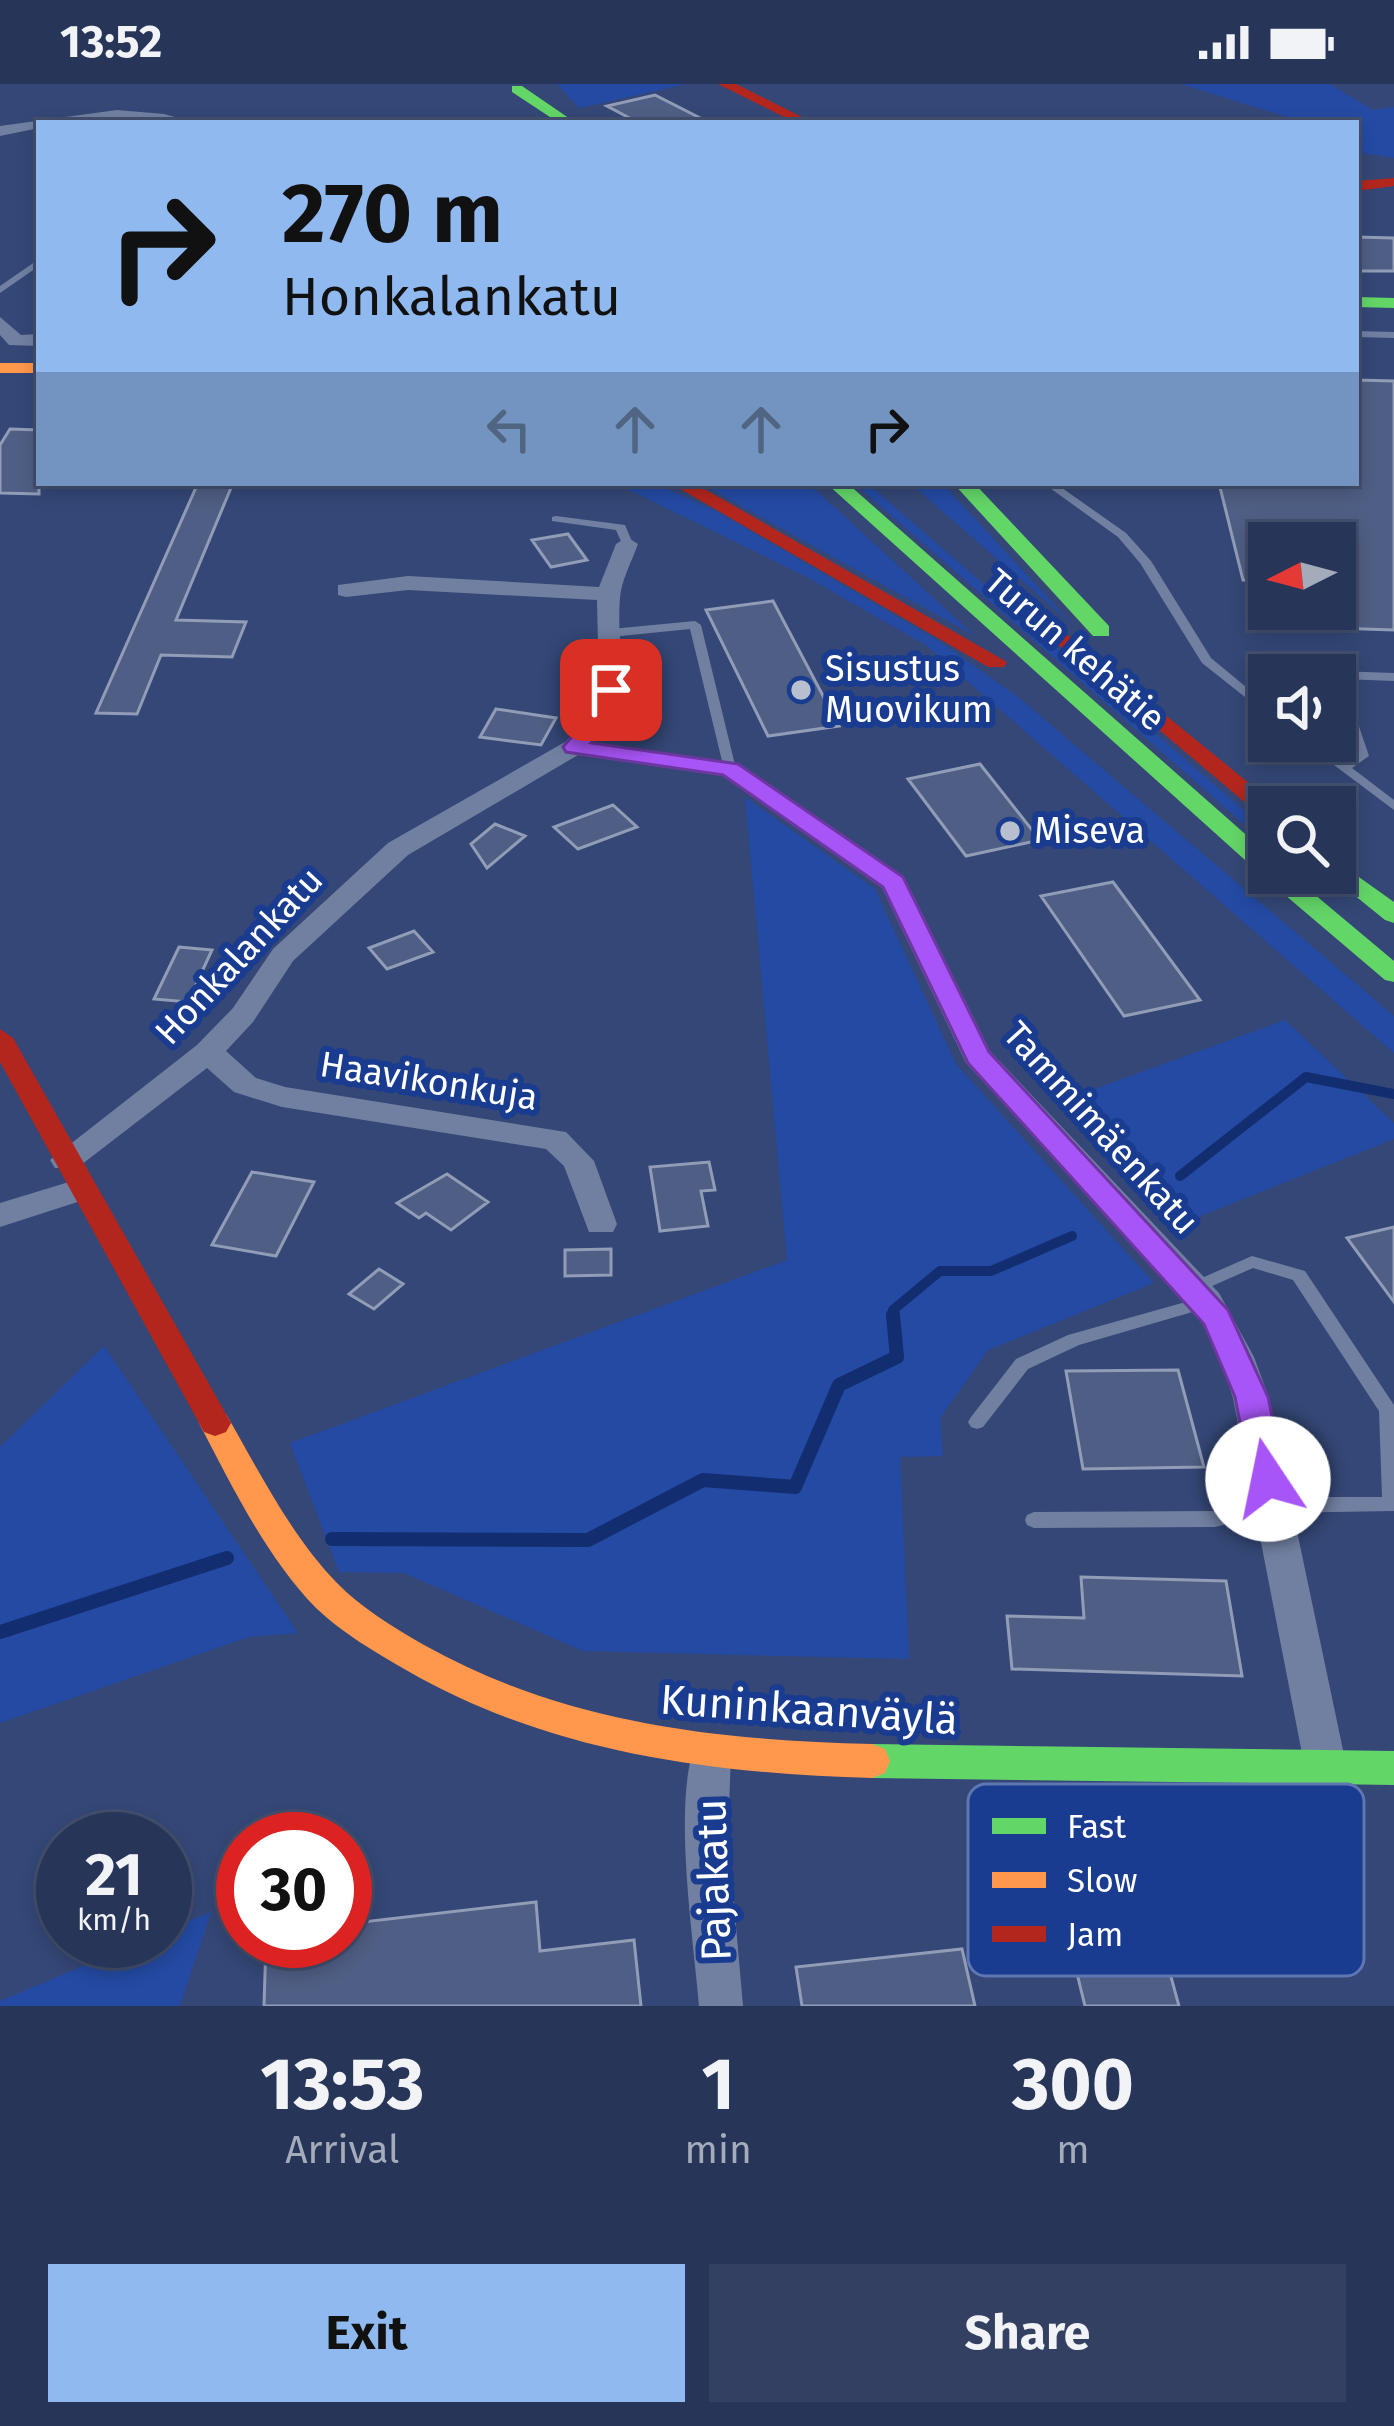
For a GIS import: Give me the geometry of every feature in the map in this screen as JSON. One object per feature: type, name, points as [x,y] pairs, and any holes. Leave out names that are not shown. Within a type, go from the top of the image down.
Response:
[{"type":"main road","points":[[725,84],[801,120]]},
{"type":"main road","points":[[506,97],[540,120]]},
{"type":"main road","points":[[506,97],[561,120]]},
{"type":"main road","points":[[1359,302],[1394,303]]},
{"type":"main road","points":[[0,368],[36,368]]},
{"type":"main road","points":[[0,381],[36,382]]},
{"type":"main road","points":[[686,486],[829,564],[1111,730]]},
{"type":"main road","name":"Turun kehätie","points":[[839,486],[1248,846]]},
{"type":"main road","points":[[972,487],[1244,789]]},
{"type":"main road","name":"Turun kehätie","points":[[997,583],[1248,793]]},
{"type":"main road","points":[[1356,884],[1394,916]]},
{"type":"main road","name":"Turun kehätie","points":[[1304,894],[1394,974]]},
{"type":"main road","name":"Kuninkaanväylä","points":[[0,1038],[257,1500],[320,1587],[349,1616],[441,1676],[583,1732],[711,1754],[1394,1768]]},
{"type":"street","points":[[60,120],[135,115],[168,120]]},
{"type":"street","points":[[0,130],[36,124]]},
{"type":"street","points":[[0,323],[16,341],[36,340]]},
{"type":"street","name":"Honkalankatu","points":[[0,1215],[74,1174],[208,1052],[243,1015],[283,955],[398,849],[574,747],[602,716],[611,690],[608,594],[627,544]]},
{"type":"street","points":[[346,590],[408,583],[608,594]]},
{"type":"street","name":"Tammimäenkatu","points":[[574,747],[730,769],[894,883],[977,1056],[1200,1295],[1237,1357],[1252,1397],[1326,1769]]},
{"type":"street","name":"Haavikonkuja","points":[[208,1052],[244,1084],[282,1097],[555,1140],[578,1161],[601,1224]]},
{"type":"street","name":"Pajakatu","points":[[711,1754],[706,1835],[722,2006]]},
{"type":"lane","points":[[0,290],[36,264]]},
{"type":"lane","points":[[1359,334],[1394,334]]},
{"type":"lane","points":[[1052,486],[1122,535],[1145,561],[1206,660],[1248,695]]},
{"type":"lane","points":[[556,518],[621,527],[627,544]]},
{"type":"lane","points":[[611,633],[695,626],[730,769]]},
{"type":"lane","points":[[1344,767],[1363,756],[1336,675],[1394,677]]},
{"type":"lane","points":[[1337,762],[1394,806]]},
{"type":"lane","points":[[977,1422],[1022,1364],[1200,1295],[1252,1262],[1300,1275],[1388,1410],[1392,1504],[1272,1505],[1216,1519],[1034,1520]]},
{"type":"shaded area","points":[[557,84],[687,84],[579,108]]},
{"type":"shaded area","points":[[1181,84],[1330,84],[1373,110],[1394,107],[1394,158],[1359,152],[1359,120],[1296,120]]},
{"type":"shaded area","points":[[621,486],[661,486],[716,511],[942,643],[1018,697],[1394,1016],[1394,1053],[927,646],[807,577]]},
{"type":"shaded area","points":[[705,486],[811,486],[975,636]]},
{"type":"shaded area","points":[[857,486],[870,486],[1248,814],[1248,828]]},
{"type":"shaded area","points":[[913,486],[945,486],[1075,627]]},
{"type":"shaded area","points":[[745,797],[875,889],[956,1064],[1154,1283],[988,1350],[940,1418],[943,1456],[900,1457],[909,1659],[583,1651],[404,1573],[339,1572],[290,1443],[787,1260]]},
{"type":"shaded area","points":[[1285,1020],[1394,1123],[1394,1139],[1188,1221],[1072,1097]]},
{"type":"shaded area","points":[[104,1346],[298,1633],[249,1637],[0,1723],[0,1447]]},
{"type":"shaded area","points":[[211,1912],[180,2006],[0,2006],[0,2001],[78,1968],[192,1968],[192,1920]]},
{"type":"building","points":[[655,95],[704,120],[633,120],[607,106]]},
{"type":"building","points":[[1359,237],[1394,238],[1394,271],[1359,271]]},
{"type":"building","points":[[1359,380],[1394,381],[1394,630],[1356,629],[1356,522],[1248,522],[1248,580],[1243,580],[1220,486],[1359,486]]},
{"type":"building","points":[[10,429],[36,430],[39,494],[0,493],[0,445]]},
{"type":"building","points":[[197,486],[232,486],[176,620],[246,622],[232,657],[161,655],[137,714],[96,713]]},
{"type":"building","points":[[568,534],[587,560],[551,567],[532,540]]},
{"type":"building","points":[[773,601],[839,726],[768,736],[706,610]]},
{"type":"building","points":[[496,709],[556,718],[541,745],[480,737]]},
{"type":"building","points":[[980,764],[1040,840],[966,856],[908,779]]},
{"type":"building","points":[[613,805],[637,827],[578,849],[554,827]]},
{"type":"building","points":[[495,824],[525,836],[487,868],[471,844]]},
{"type":"building","points":[[1113,882],[1200,1000],[1124,1016],[1041,896]]},
{"type":"building","points":[[414,931],[433,952],[387,969],[369,948]]},
{"type":"building","points":[[179,947],[212,950],[188,1002],[154,999]]},
{"type":"building","points":[[709,1162],[715,1190],[701,1191],[708,1226],[660,1231],[650,1167]]},
{"type":"building","points":[[252,1172],[314,1182],[276,1256],[212,1245]]},
{"type":"building","points":[[447,1174],[488,1202],[451,1230],[426,1213],[419,1218],[397,1203]]},
{"type":"building","points":[[1394,1227],[1394,1302],[1347,1238]]},
{"type":"building","points":[[611,1249],[611,1275],[565,1276],[565,1250]]},
{"type":"building","points":[[379,1269],[403,1284],[374,1309],[349,1294]]},
{"type":"building","points":[[1178,1370],[1204,1467],[1083,1469],[1066,1371]]},
{"type":"building","points":[[1081,1577],[1226,1581],[1242,1676],[1012,1669],[1007,1616],[1084,1618]]},
{"type":"building","points":[[536,1902],[540,1951],[634,1940],[641,2006],[264,2006],[265,1968],[372,1968],[372,1921]]},
{"type":"building","points":[[962,1949],[975,2006],[802,2006],[796,1967]]},
{"type":"building","points":[[1078,1976],[1171,1976],[1179,2006],[1085,2006]]},
{"type":"waterway","points":[[1180,1176],[1306,1077],[1394,1094]]},
{"type":"waterway","points":[[894,1318],[893,1310],[940,1271],[991,1271],[1072,1236]]},
{"type":"waterway","points":[[332,1539],[588,1540],[703,1480],[795,1487],[839,1385],[897,1357],[893,1315]]},
{"type":"waterway","points":[[0,1632],[227,1558]]},
{"type":"traffic: fast","points":[[517,89],[564,120]]},
{"type":"traffic: fast","points":[[1359,302],[1394,303]]},
{"type":"traffic: fast","points":[[839,486],[1248,849]]},
{"type":"traffic: fast","points":[[966,486],[1101,631]]},
{"type":"traffic: fast","points":[[1356,884],[1394,915]]},
{"type":"traffic: fast","points":[[1299,894],[1394,974]]},
{"type":"traffic: fast","points":[[872,1761],[1394,1768]]},
{"type":"traffic: slow","points":[[0,368],[36,368]]},
{"type":"traffic: slow","points":[[215,1423],[276,1527],[327,1595],[366,1627],[452,1679],[509,1704],[626,1738],[747,1755],[872,1761]]},
{"type":"traffic: jam","points":[[725,84],[801,120]]},
{"type":"traffic: jam","points":[[1359,186],[1394,182]]},
{"type":"traffic: jam","points":[[685,486],[996,662]]},
{"type":"traffic: jam","points":[[1017,600],[1248,793]]},
{"type":"traffic: jam","points":[[0,1038],[215,1423]]},
{"type":"place","name":"Sisustus Muovikum","points":[[801,690]]},
{"type":"place","name":"Miseva","points":[[1010,831]]},
{"type":"route","points":[[611,690],[602,716],[574,747],[730,769],[894,883],[977,1056],[1207,1302],[1252,1397],[1268,1479]]}]
